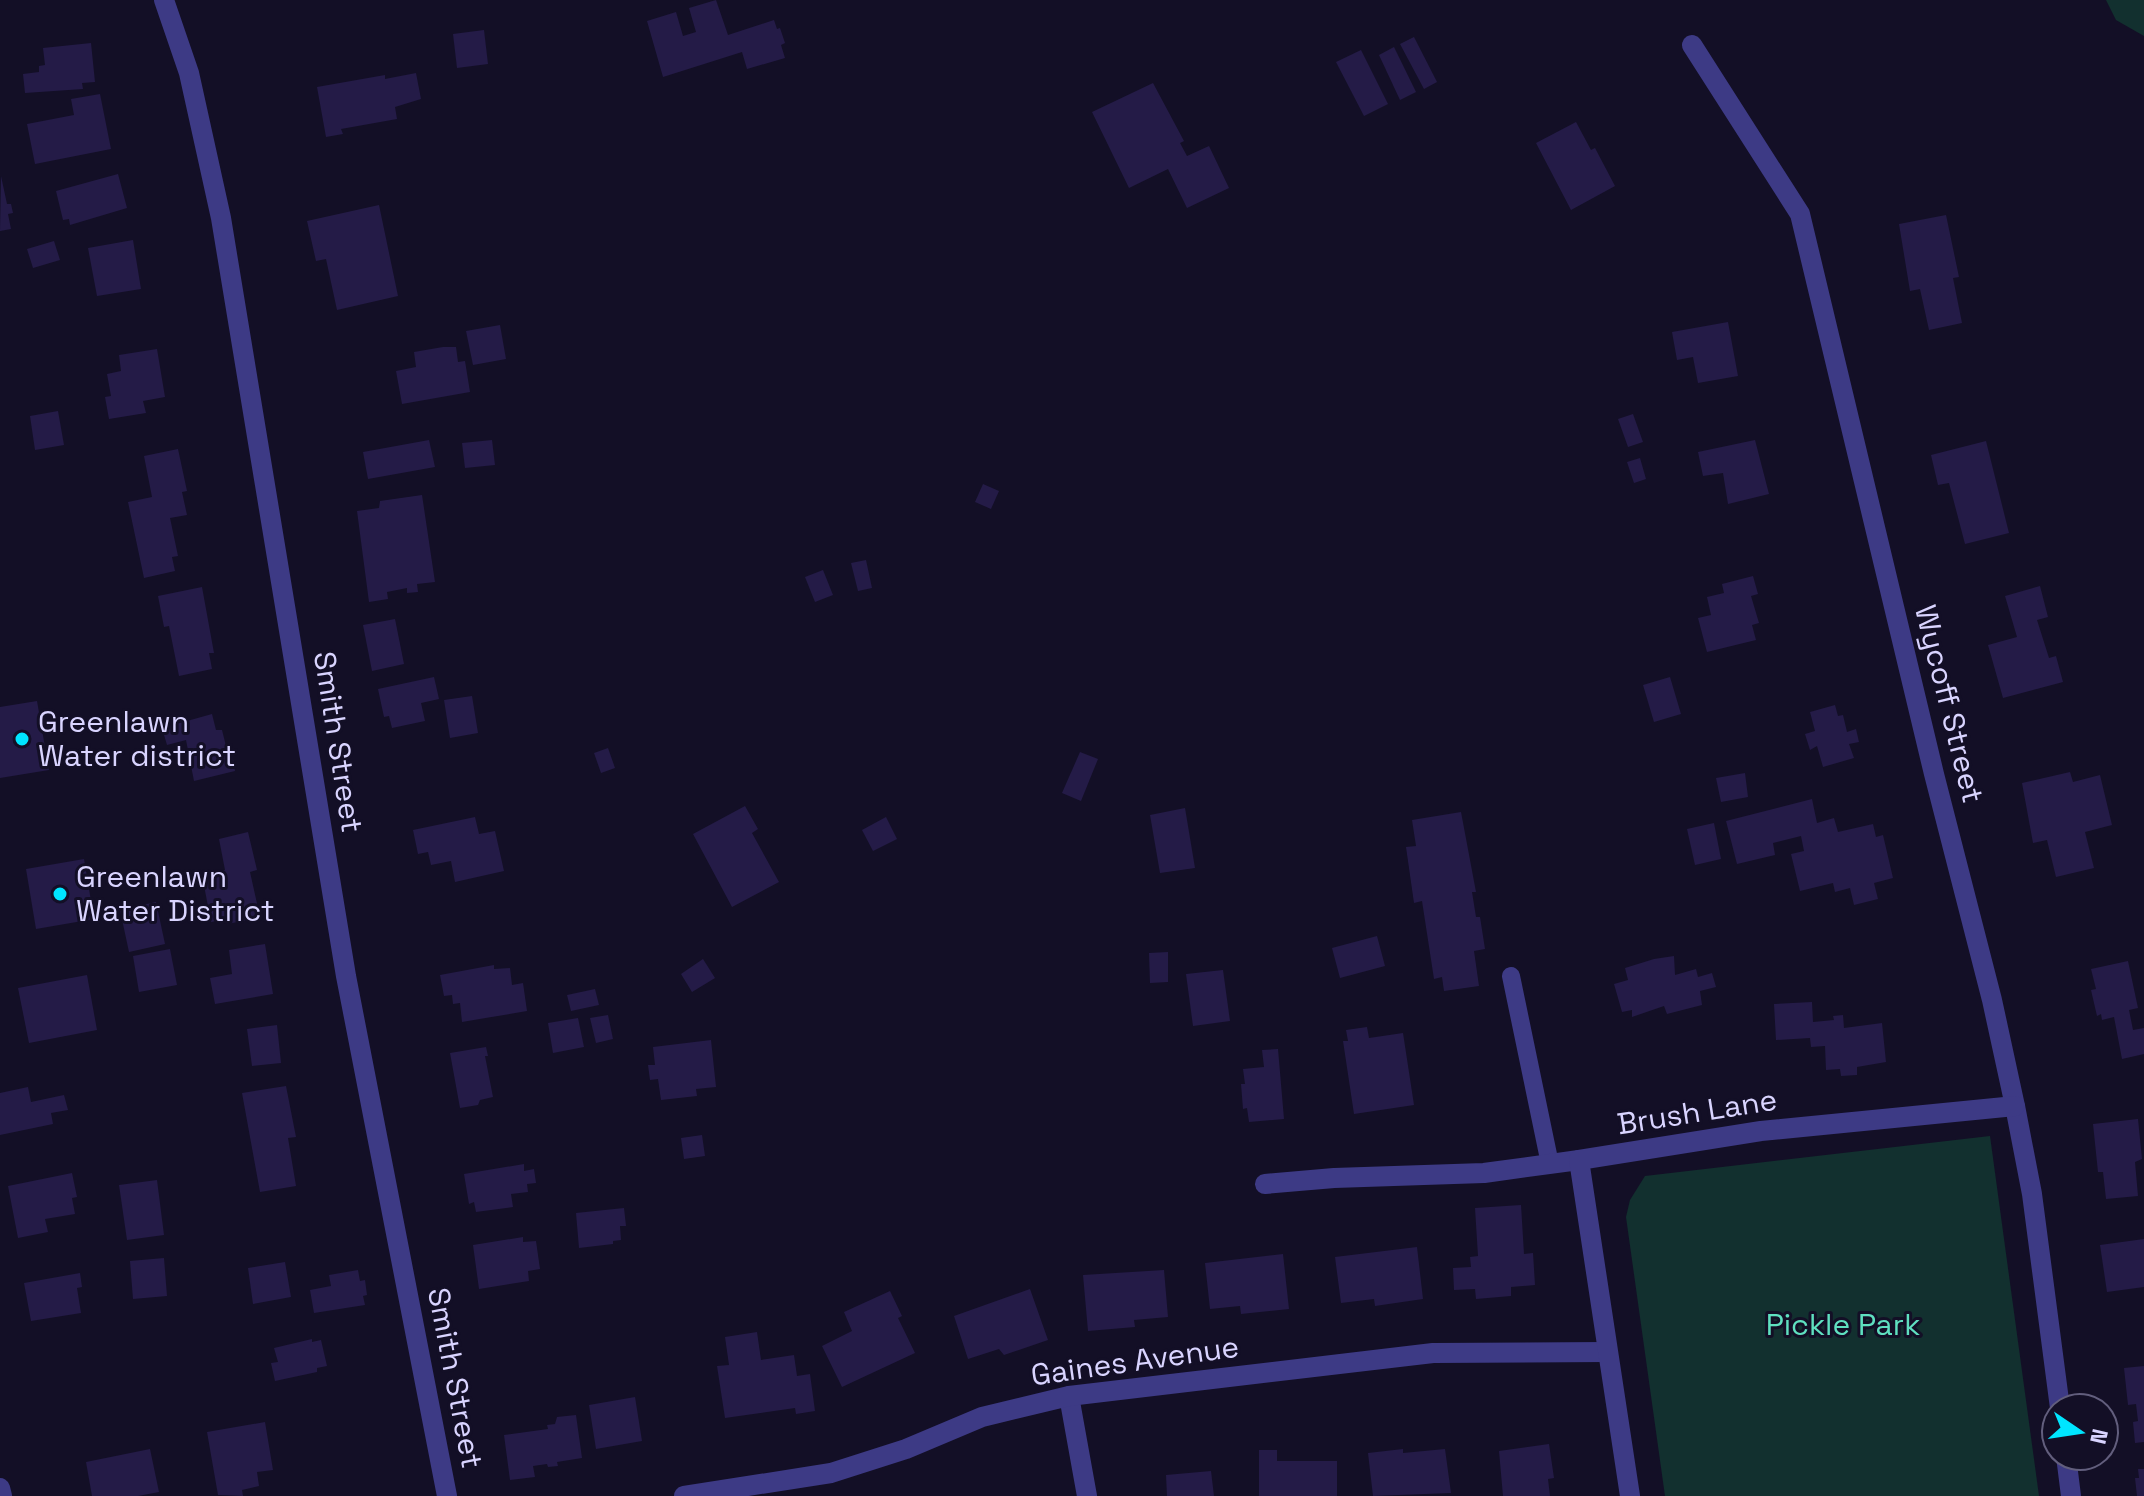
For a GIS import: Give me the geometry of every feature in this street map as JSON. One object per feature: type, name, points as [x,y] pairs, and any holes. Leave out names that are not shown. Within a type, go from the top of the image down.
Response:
[{"type":"street","name":"Smith Street","points":[[164,0],[189,73],[221,218],[346,976],[447,1496]]},
{"type":"street","name":"Wycoff Street","points":[[1692,45],[1800,214],[1934,774],[1992,1000],[2032,1194],[2058,1392]]},
{"type":"street","name":"Brush Lane","points":[[1630,1496],[1579,1160],[1761,1131],[2015,1106]]},
{"type":"street","points":[[1265,1184],[1334,1178],[1484,1173],[1579,1160]]},
{"type":"street","name":"Gaines Avenue","points":[[684,1496],[831,1473],[906,1449],[982,1417],[1069,1396],[1433,1353],[1607,1352]]},
{"type":"street","points":[[1069,1396],[1087,1496]]},
{"type":"street","points":[[2068,1472],[2071,1496]]},
{"type":"street","points":[[0,1488],[2,1496]]},
{"type":"lane","points":[[1511,976],[1550,1164]]},
{"type":"green space","points":[[2106,0],[2144,0],[2144,36],[2116,20]]},
{"type":"green space","name":"Pickle Park","points":[[1990,1136],[2039,1496],[1665,1496],[1626,1217],[1630,1200],[1645,1176]]},
{"type":"building","points":[[716,0],[728,35],[774,20],[785,43],[781,45],[785,58],[747,69],[742,52],[663,77],[647,21],[676,12],[683,36],[696,32],[689,8]]},
{"type":"building","points":[[484,30],[488,64],[457,68],[453,34]]},
{"type":"building","points":[[1414,37],[1437,82],[1424,89],[1400,44]]},
{"type":"building","points":[[91,43],[95,82],[82,83],[83,89],[25,93],[23,74],[39,72],[39,66],[45,65],[43,48]]},
{"type":"building","points":[[1394,47],[1416,92],[1400,100],[1379,55]]},
{"type":"building","points":[[1361,50],[1388,104],[1364,116],[1336,62]]},
{"type":"building","points":[[416,73],[421,99],[395,107],[397,119],[341,129],[343,134],[326,137],[317,87]]},
{"type":"building","points":[[1153,83],[1184,141],[1180,143],[1187,156],[1209,146],[1229,188],[1187,208],[1168,169],[1129,188],[1092,112]]},
{"type":"building","points":[[100,94],[111,149],[35,164],[27,124],[74,115],[71,99]]},
{"type":"building","points":[[1576,122],[1591,150],[1595,148],[1615,186],[1571,210],[1536,143]]},
{"type":"building","points":[[118,174],[127,208],[70,225],[69,219],[63,220],[56,191]]},
{"type":"building","points":[[1,176],[7,204],[11,204],[13,213],[8,214],[11,229],[0,231]]},
{"type":"building","points":[[379,205],[398,296],[337,310],[326,259],[316,261],[307,221]]},
{"type":"building","points":[[1946,215],[1959,277],[1953,278],[1962,323],[1929,330],[1920,289],[1910,291],[1899,224]]},
{"type":"building","points":[[133,240],[141,289],[97,296],[88,248]]},
{"type":"building","points":[[54,241],[60,260],[33,268],[27,249]]},
{"type":"building","points":[[1728,322],[1738,376],[1698,383],[1693,357],[1677,360],[1672,332]]},
{"type":"building","points":[[500,325],[506,359],[473,365],[466,331]]},
{"type":"building","points":[[456,347],[458,362],[465,361],[470,392],[402,404],[396,371],[416,367],[414,352]]},
{"type":"building","points":[[157,349],[165,397],[143,401],[146,413],[109,419],[105,397],[111,396],[107,374],[121,371],[119,355]]},
{"type":"building","points":[[58,411],[64,445],[35,450],[30,416]]},
{"type":"building","points":[[1633,414],[1643,442],[1628,447],[1618,419]]},
{"type":"building","points":[[429,440],[435,467],[368,479],[363,452]]},
{"type":"building","points":[[492,440],[495,465],[465,468],[462,443]]},
{"type":"building","points":[[1755,440],[1769,494],[1728,504],[1723,473],[1703,476],[1698,452]]},
{"type":"building","points":[[1986,441],[2009,533],[1965,544],[1949,483],[1938,485],[1931,455]]},
{"type":"building","points":[[178,449],[187,491],[182,492],[187,515],[170,518],[178,556],[172,557],[175,571],[144,578],[128,502],[152,497],[144,456]]},
{"type":"building","points":[[1640,458],[1646,479],[1634,483],[1627,462]]},
{"type":"building","points":[[983,484],[999,491],[991,509],[975,502]]},
{"type":"building","points":[[422,495],[435,582],[417,584],[418,592],[407,593],[407,588],[387,592],[388,599],[369,602],[357,511],[379,508],[380,501]]},
{"type":"building","points":[[866,560],[872,588],[858,591],[851,563]]},
{"type":"building","points":[[823,570],[833,595],[815,602],[805,577]]},
{"type":"building","points":[[1753,576],[1758,594],[1751,596],[1759,623],[1752,625],[1756,640],[1707,652],[1698,618],[1711,615],[1707,597],[1724,593],[1722,584]]},
{"type":"building","points":[[2040,586],[2048,617],[2037,620],[2049,658],[2056,656],[2063,682],[2003,698],[1988,645],[2017,637],[2005,596]]},
{"type":"building","points":[[202,587],[214,653],[209,653],[212,669],[179,676],[169,626],[164,627],[158,596]]},
{"type":"building","points":[[395,619],[404,664],[372,671],[363,625]]},
{"type":"building","points":[[434,677],[439,699],[421,703],[425,721],[392,728],[389,716],[384,717],[378,689]]},
{"type":"building","points":[[1670,677],[1681,714],[1654,722],[1643,685]]},
{"type":"building","points":[[472,696],[478,733],[450,738],[444,700]]},
{"type":"building","name":"Greenlawn Water district","points":[[37,701],[49,770],[0,778],[0,707]]},
{"type":"building","points":[[1835,705],[1838,716],[1843,715],[1847,732],[1856,729],[1859,742],[1849,744],[1854,758],[1823,767],[1817,746],[1810,750],[1805,734],[1815,731],[1810,712]]},
{"type":"building","points":[[212,714],[216,730],[222,730],[228,754],[232,753],[235,771],[194,781],[186,740],[167,745],[162,728]]},
{"type":"building","points":[[608,748],[615,768],[601,773],[594,753]]},
{"type":"building","points":[[1080,752],[1098,759],[1081,801],[1062,793]]},
{"type":"building","points":[[2070,772],[2073,782],[2100,775],[2112,825],[2085,832],[2094,868],[2056,877],[2047,840],[2033,843],[2022,783]]},
{"type":"building","points":[[1745,773],[1748,797],[1721,802],[1716,778]]},
{"type":"building","points":[[1812,799],[1817,823],[1834,818],[1838,832],[1873,824],[1876,837],[1883,835],[1893,878],[1874,883],[1878,899],[1854,905],[1850,888],[1835,892],[1833,883],[1800,891],[1791,854],[1804,851],[1801,836],[1773,843],[1775,855],[1737,864],[1726,821]]},
{"type":"building","points":[[745,806],[758,829],[752,833],[779,882],[732,907],[693,834]]},
{"type":"building","points":[[1185,808],[1195,868],[1160,873],[1150,815]]},
{"type":"building","points":[[1461,812],[1476,892],[1472,892],[1476,917],[1480,917],[1485,949],[1474,951],[1479,986],[1444,991],[1442,977],[1434,979],[1422,901],[1414,903],[1406,847],[1416,846],[1412,820]]},
{"type":"building","points":[[475,817],[479,834],[495,831],[504,871],[455,882],[451,861],[431,865],[428,852],[418,854],[413,830]]},
{"type":"building","points":[[886,817],[897,839],[873,851],[862,830]]},
{"type":"building","points":[[1714,823],[1721,859],[1695,865],[1687,829]]},
{"type":"building","points":[[248,832],[257,870],[250,872],[260,917],[228,924],[227,919],[211,922],[202,875],[225,870],[219,839]]},
{"type":"building","name":"Greenlawn Water District","points":[[84,859],[94,919],[36,929],[26,869]]},
{"type":"building","points":[[156,902],[165,944],[129,952],[120,910]]},
{"type":"building","points":[[1377,936],[1385,966],[1340,978],[1332,948]]},
{"type":"building","points":[[265,944],[273,994],[215,1004],[210,978],[232,974],[229,950]]},
{"type":"building","points":[[170,949],[177,985],[139,992],[133,956]]},
{"type":"building","points":[[1168,952],[1168,982],[1150,983],[1149,953]]},
{"type":"building","points":[[1674,956],[1675,975],[1696,969],[1698,977],[1712,973],[1716,987],[1700,991],[1702,1005],[1667,1014],[1664,1006],[1632,1017],[1632,1010],[1622,1012],[1614,984],[1628,980],[1625,968]]},
{"type":"building","points":[[703,959],[715,978],[692,992],[681,974]]},
{"type":"building","points":[[2128,961],[2138,1008],[2129,1010],[2133,1030],[2144,1028],[2144,1054],[2122,1059],[2114,1017],[2102,1020],[2101,1014],[2097,1016],[2091,990],[2096,989],[2091,969]]},
{"type":"building","points":[[494,965],[494,969],[510,968],[512,985],[523,983],[527,1011],[462,1022],[460,1003],[453,1004],[452,995],[444,996],[440,975]]},
{"type":"building","points":[[1223,970],[1230,1021],[1193,1026],[1186,974]]},
{"type":"building","points":[[87,975],[97,1030],[29,1043],[18,988]]},
{"type":"building","points":[[595,989],[599,1005],[571,1011],[567,995]]},
{"type":"building","points":[[1812,1002],[1813,1022],[1834,1020],[1833,1016],[1843,1015],[1844,1028],[1882,1023],[1886,1062],[1857,1067],[1857,1075],[1841,1076],[1840,1069],[1826,1070],[1825,1046],[1811,1047],[1810,1038],[1776,1040],[1774,1004]]},
{"type":"building","points":[[608,1015],[613,1039],[596,1043],[590,1018]]},
{"type":"building","points":[[578,1018],[584,1047],[553,1053],[548,1023]]},
{"type":"building","points":[[277,1025],[281,1063],[252,1066],[247,1029]]},
{"type":"building","points":[[1367,1027],[1369,1038],[1403,1033],[1414,1105],[1354,1114],[1343,1041],[1348,1041],[1346,1030]]},
{"type":"building","points":[[711,1040],[716,1087],[696,1089],[697,1096],[661,1100],[658,1079],[650,1080],[648,1065],[655,1065],[653,1047]]},
{"type":"building","points":[[486,1047],[493,1097],[480,1100],[478,1105],[460,1108],[450,1053]]},
{"type":"building","points":[[1278,1049],[1284,1119],[1249,1122],[1247,1108],[1243,1109],[1243,1069],[1264,1067],[1262,1050]]},
{"type":"building","points":[[286,1086],[296,1137],[288,1138],[296,1186],[260,1192],[242,1093]]},
{"type":"building","points":[[28,1087],[31,1102],[64,1095],[68,1110],[51,1113],[53,1124],[0,1135],[0,1093]]},
{"type":"building","points":[[2138,1119],[2142,1159],[2135,1162],[2138,1196],[2106,1199],[2103,1172],[2098,1172],[2093,1124]]},
{"type":"building","points":[[702,1135],[705,1156],[684,1159],[681,1138]]},
{"type":"building","points":[[524,1164],[524,1171],[534,1169],[536,1183],[527,1184],[528,1192],[511,1194],[513,1207],[476,1212],[474,1202],[469,1204],[464,1174]]},
{"type":"building","points":[[72,1173],[77,1197],[72,1198],[75,1214],[45,1219],[48,1232],[18,1238],[8,1186]]},
{"type":"building","points":[[157,1180],[164,1235],[127,1240],[119,1185]]},
{"type":"building","points":[[1521,1205],[1524,1254],[1533,1253],[1535,1285],[1511,1287],[1511,1296],[1476,1299],[1475,1289],[1454,1290],[1453,1268],[1471,1267],[1470,1257],[1478,1256],[1475,1208]]},
{"type":"building","points":[[624,1208],[626,1226],[620,1226],[621,1240],[613,1241],[613,1244],[579,1248],[576,1213]]},
{"type":"building","points":[[523,1237],[523,1242],[536,1241],[540,1269],[528,1271],[529,1281],[479,1289],[473,1245]]},
{"type":"building","points":[[2144,1239],[2144,1287],[2107,1292],[2100,1245]]},
{"type":"building","points":[[1417,1247],[1423,1299],[1375,1306],[1374,1299],[1341,1303],[1335,1257]]},
{"type":"building","points":[[1283,1254],[1289,1309],[1241,1314],[1240,1306],[1210,1309],[1205,1263]]},
{"type":"building","points":[[164,1258],[167,1296],[133,1299],[130,1261]]},
{"type":"building","points":[[285,1262],[291,1297],[253,1304],[248,1268]]},
{"type":"building","points":[[358,1270],[360,1281],[365,1280],[365,1305],[314,1313],[310,1290],[331,1286],[329,1275]]},
{"type":"building","points":[[1164,1270],[1168,1317],[1134,1320],[1135,1327],[1088,1331],[1083,1275]]},
{"type":"building","points":[[80,1273],[82,1287],[77,1288],[81,1313],[31,1321],[24,1283]]},
{"type":"building","points":[[1030,1289],[1048,1340],[1004,1355],[999,1349],[968,1359],[954,1316]]},
{"type":"building","points":[[890,1291],[902,1316],[898,1318],[915,1353],[842,1387],[822,1346],[852,1331],[844,1312]]},
{"type":"building","points":[[757,1332],[761,1360],[794,1355],[797,1376],[810,1374],[815,1411],[796,1414],[795,1408],[725,1418],[717,1366],[729,1365],[725,1337]]},
{"type":"building","points":[[312,1339],[312,1342],[321,1340],[327,1366],[317,1368],[317,1372],[275,1381],[271,1363],[278,1362],[274,1348]]},
{"type":"building","points":[[2144,1366],[2144,1442],[2135,1443],[2133,1422],[2138,1421],[2136,1404],[2128,1405],[2124,1368]]},
{"type":"building","points":[[635,1397],[642,1441],[596,1449],[589,1405]]},
{"type":"building","points":[[576,1415],[582,1458],[557,1462],[558,1466],[533,1466],[535,1477],[510,1480],[504,1435],[548,1429],[547,1425],[555,1424],[557,1417]]},
{"type":"building","points":[[265,1422],[273,1470],[257,1472],[259,1486],[242,1490],[243,1496],[218,1495],[207,1432]]},
{"type":"building","points":[[1549,1444],[1554,1478],[1548,1479],[1550,1496],[1503,1496],[1499,1451]]},
{"type":"building","points":[[150,1449],[159,1492],[138,1496],[92,1496],[86,1462]]},
{"type":"building","points":[[1403,1449],[1403,1453],[1445,1449],[1451,1493],[1373,1496],[1368,1453]]},
{"type":"building","points":[[1259,1450],[1277,1450],[1277,1461],[1337,1461],[1337,1496],[1259,1496]]},
{"type":"building","points":[[2138,1469],[2144,1469],[2144,1496],[2137,1496],[2135,1478],[2139,1478]]},
{"type":"building","points":[[1211,1471],[1214,1496],[1167,1496],[1166,1475]]},
{"type":"place","name":"Greenlawn Water district","points":[[22,739]]},
{"type":"place","name":"Greenlawn Water District","points":[[60,894]]}]
